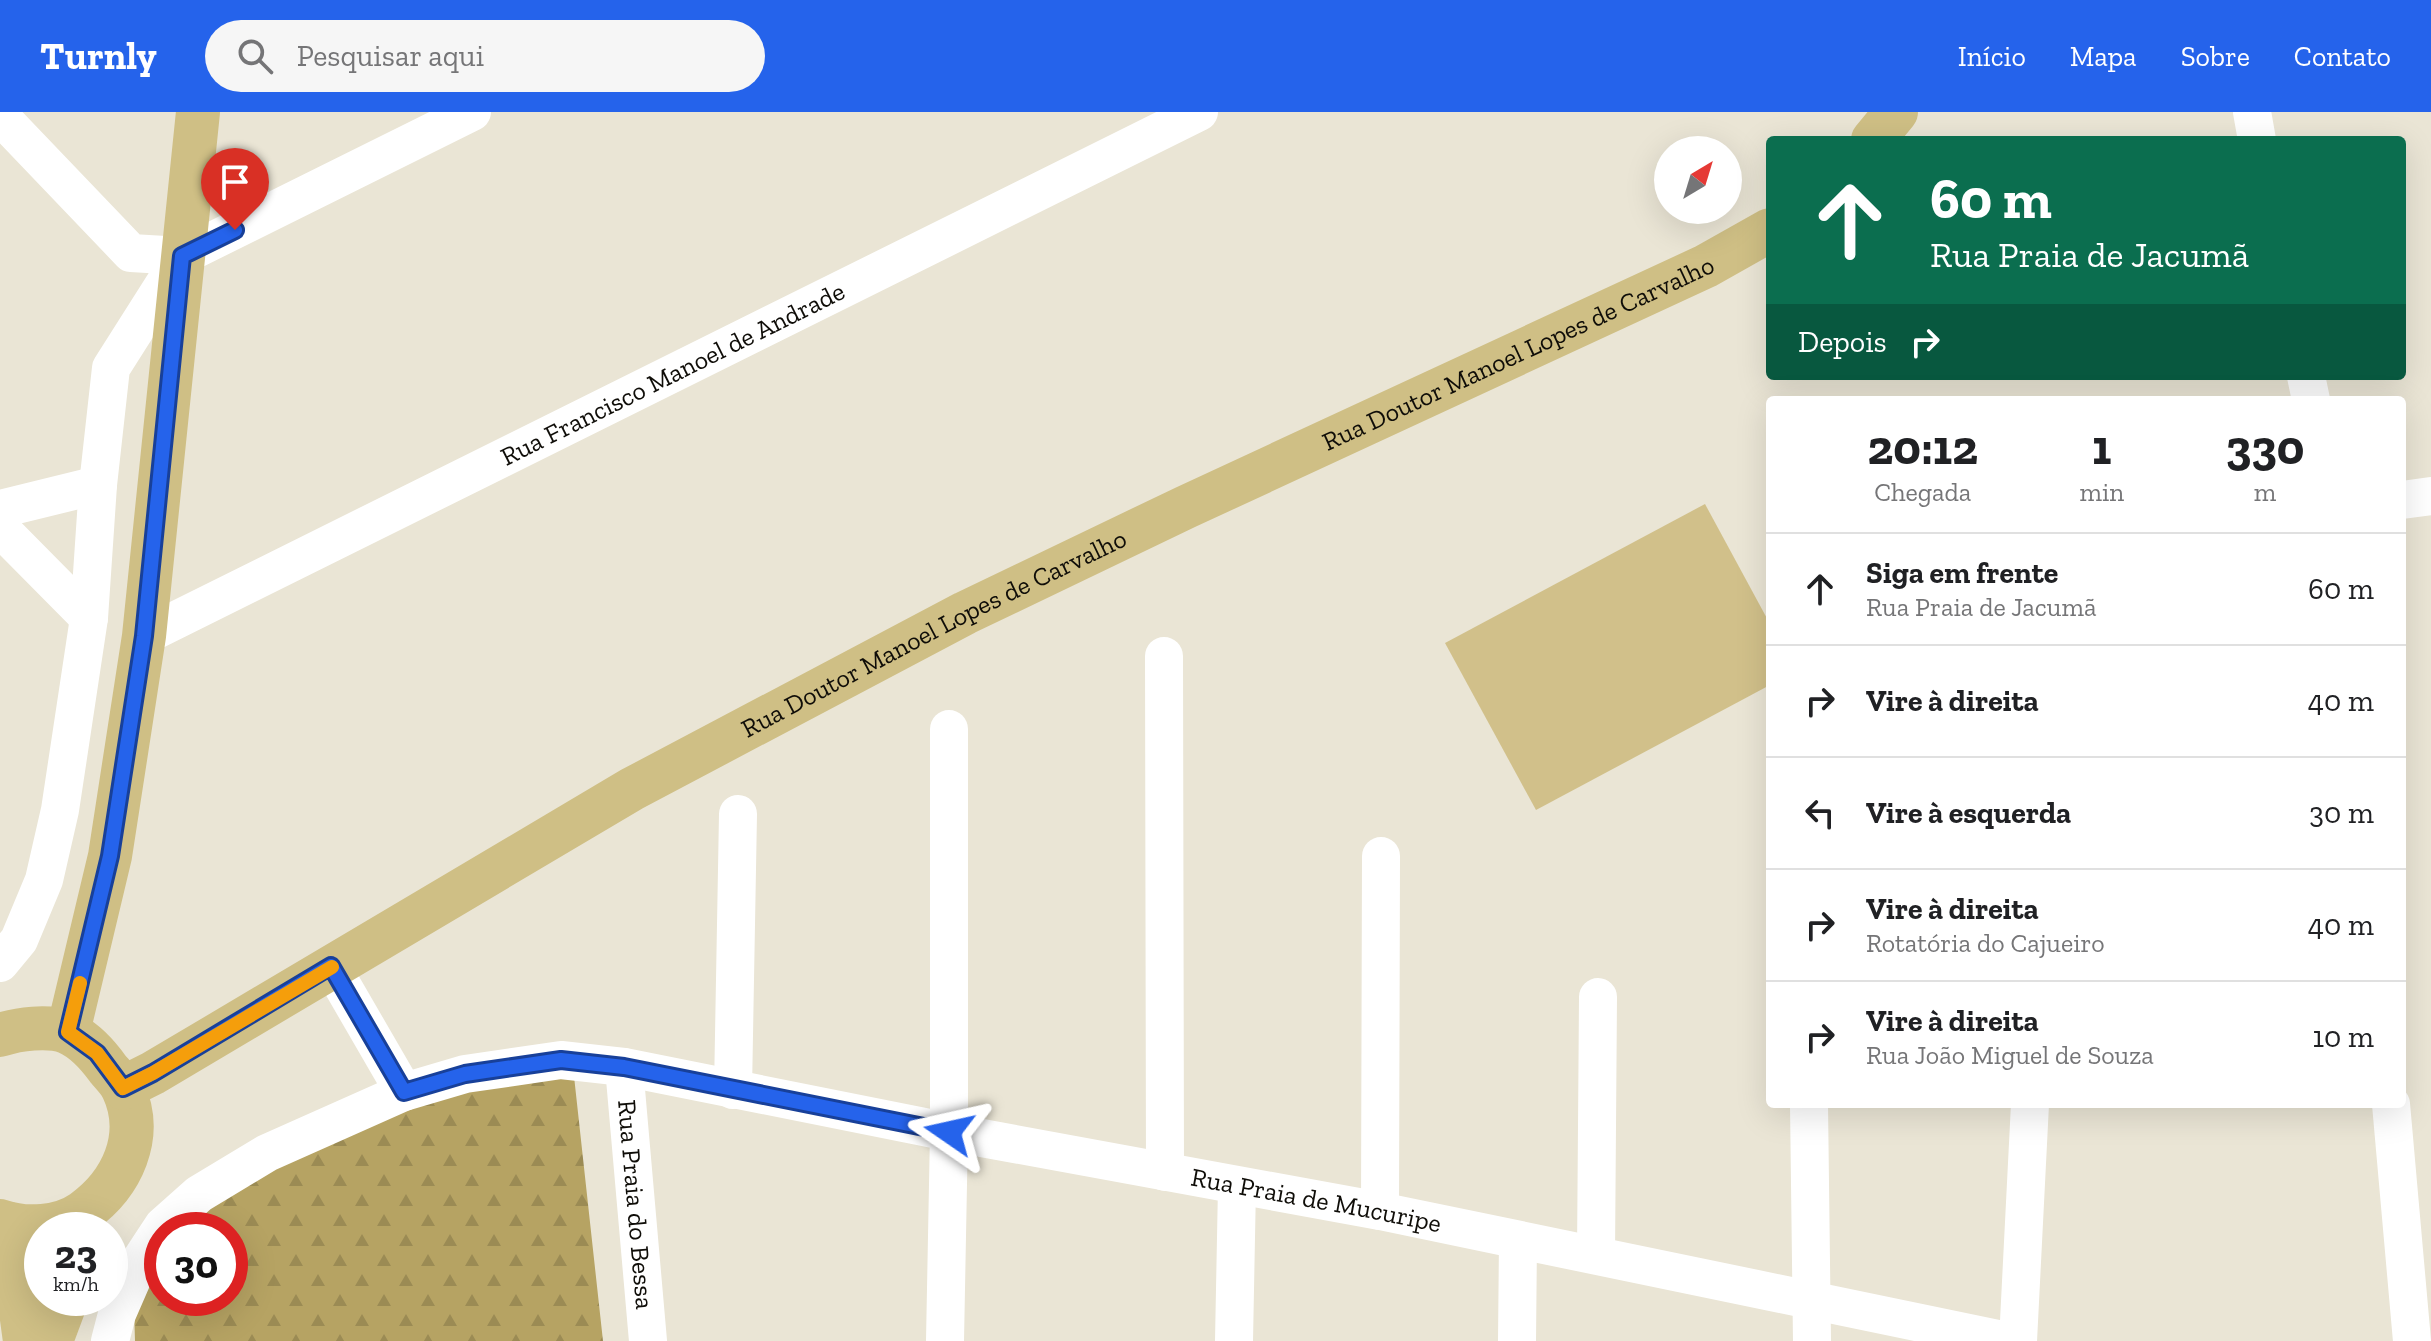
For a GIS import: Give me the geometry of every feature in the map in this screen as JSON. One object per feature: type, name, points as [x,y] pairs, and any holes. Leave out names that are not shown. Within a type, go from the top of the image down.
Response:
[{"type":"main road","points":[[68,1032],[110,856],[144,636],[198,112]]},
{"type":"main road","points":[[1876,136],[1896,112]]},
{"type":"main road","name":"Rua Doutor Manoel Lopes de Carvalho","points":[[123,1088],[632,789],[965,613],[1706,266],[1766,232]]},
{"type":"main road","points":[[0,1035],[38,1029],[68,1032],[97,1053],[123,1088],[131,1118],[131,1141],[119,1176],[97,1212]]},
{"type":"main road","points":[[5,1222],[25,1341]]},
{"type":"main road","points":[[51,1341],[60,1316]]},
{"type":"street","points":[[0,116],[131,253],[182,256],[472,112]]},
{"type":"street","name":"Rua Francisco Manoel de Andrade","points":[[144,636],[1199,112]]},
{"type":"street","points":[[2252,112],[2256,136]]},
{"type":"street","points":[[6,942],[44,880],[60,810],[89,618],[98,485],[111,368],[182,256]]},
{"type":"street","points":[[0,509],[98,485]]},
{"type":"street","points":[[2406,499],[2431,496]]},
{"type":"street","points":[[0,528],[89,618]]},
{"type":"street","points":[[1164,656],[1165,1172]]},
{"type":"street","points":[[945,1341],[949,1132],[949,729]]},
{"type":"street","points":[[733,1090],[738,814]]},
{"type":"street","points":[[1380,1211],[1381,856]]},
{"type":"street","points":[[331,966],[404,1092]]},
{"type":"street","points":[[1596,1255],[1598,997]]},
{"type":"street","name":"Rua Praia de Mucuripe","points":[[110,1341],[117,1314],[140,1261],[163,1226],[199,1194],[267,1153],[404,1092],[465,1074],[561,1060],[624,1067],[949,1132],[1380,1211],[2008,1341]]},
{"type":"street","name":"Rua Praia do Bessa","points":[[624,1067],[648,1341]]},
{"type":"street","points":[[1809,1108],[1812,1341]]},
{"type":"street","points":[[2018,1341],[2030,1108]]},
{"type":"street","points":[[2391,1108],[2412,1341]]},
{"type":"street","points":[[1234,1341],[1237,1186]]},
{"type":"street","points":[[1517,1341],[1518,1240]]},
{"type":"shaded area","points":[[1705,504],[1766,617],[1766,687],[1536,810],[1445,643]]},
{"type":"green space","points":[[573,1067],[603,1341],[135,1341],[132,1243],[144,1235],[144,1316],[248,1316],[248,1212],[181,1212],[373,1092]]},
{"type":"slow traffic","points":[[80,983],[68,1032],[97,1053],[123,1088],[332,967]]},
{"type":"route","points":[[235,230],[182,256],[144,636],[110,856],[68,1032],[97,1053],[123,1088],[331,966],[404,1092],[465,1074],[561,1060],[624,1067],[949,1132]]}]
